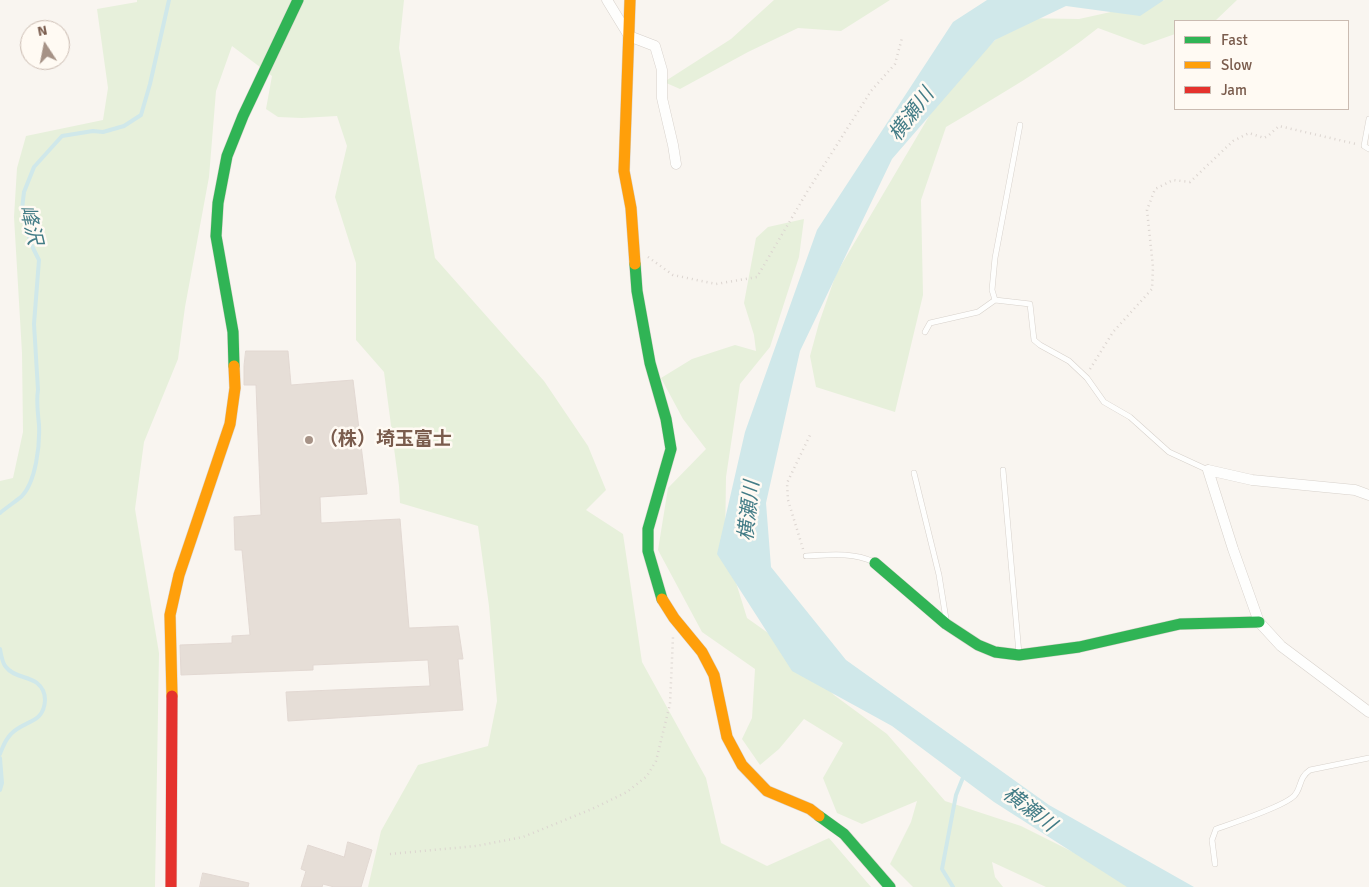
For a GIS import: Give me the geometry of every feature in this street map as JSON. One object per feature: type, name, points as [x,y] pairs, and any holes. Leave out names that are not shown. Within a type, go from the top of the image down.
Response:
[{"type":"street","points":[[171,887],[172,719],[170,615],[179,575],[230,424],[235,388],[233,332],[216,236],[218,203],[227,156],[243,116],[298,0]]},
{"type":"street","points":[[607,0],[629,36],[654,46],[662,70],[662,98],[676,164]]},
{"type":"street","points":[[630,0],[624,171],[631,208],[637,291],[650,363],[666,419],[671,449],[648,529],[648,551],[655,580],[662,600],[702,652],[714,675],[727,737],[742,765],[766,791],[810,810],[844,834],[890,887]]},
{"type":"street","points":[[1208,470],[1252,480],[1355,490],[1369,495]]},
{"type":"street","points":[[1208,470],[1233,550],[1259,622],[1282,646],[1369,712]]},
{"type":"street","points":[[875,563],[946,624],[978,645],[995,652],[1019,655],[1079,647],[1180,624],[1259,622]]},
{"type":"lane","points":[[1369,119],[1364,146],[1369,149]]},
{"type":"lane","points":[[994,300],[992,290],[995,258],[1020,126]]},
{"type":"lane","points":[[925,332],[930,323],[978,312],[994,300],[1030,304],[1034,340],[1069,361],[1087,378],[1104,402],[1130,417],[1169,452],[1208,470]]},
{"type":"lane","points":[[1003,470],[1019,655]]},
{"type":"lane","points":[[914,473],[939,575],[946,624]]},
{"type":"lane","points":[[806,556],[861,556],[875,563]]},
{"type":"lane","points":[[1215,864],[1212,840],[1216,829],[1287,801],[1297,792],[1303,775],[1310,770],[1369,758]]},
{"type":"path","points":[[635,248],[673,275],[716,284],[757,277],[807,192],[871,91],[895,64],[902,38]]},
{"type":"path","points":[[1087,378],[1090,369],[1113,332],[1152,289],[1153,268],[1148,210],[1155,189],[1173,180],[1190,182],[1233,140],[1249,134],[1264,138],[1279,126],[1364,146]]},
{"type":"path","points":[[806,556],[788,500],[787,483],[810,435]]},
{"type":"path","points":[[390,854],[476,846],[523,836],[592,809],[627,792],[647,776],[656,761],[670,704],[674,618]]},
{"type":"green space","points":[[137,0],[404,0],[399,48],[435,258],[544,381],[588,446],[606,490],[586,510],[623,534],[642,662],[706,778],[721,843],[767,866],[829,838],[871,887],[368,887],[381,831],[418,765],[488,746],[497,701],[489,606],[478,526],[400,503],[384,372],[356,340],[356,263],[335,197],[347,146],[337,116],[278,117],[266,109],[272,76],[232,46],[216,91],[209,177],[185,307],[178,359],[144,442],[135,509],[159,653],[155,887],[0,887],[0,481],[13,478],[23,432],[22,353],[14,217],[17,168],[26,136],[103,120],[108,88],[97,9],[137,2]]},
{"type":"green space","points":[[774,0],[890,0],[841,31],[798,28],[748,52],[680,89],[664,82],[731,39]]},
{"type":"green space","points":[[1165,0],[1237,0],[1216,20],[1174,20],[1174,34],[1144,45],[1098,28],[1043,68],[946,127],[921,200],[923,295],[895,412],[816,387],[810,356],[836,274],[948,84],[1019,18],[1079,19]]},
{"type":"green space","points":[[804,219],[799,257],[770,347],[740,384],[726,477],[725,547],[747,618],[792,650],[834,695],[887,734],[945,801],[1021,826],[1143,887],[1046,887],[992,862],[995,877],[1003,887],[913,887],[890,864],[911,822],[917,801],[862,824],[837,813],[823,778],[843,743],[804,719],[779,749],[760,765],[742,739],[752,718],[755,669],[702,632],[658,550],[668,488],[706,449],[683,419],[661,378],[692,359],[735,345],[756,351],[754,335],[744,303],[756,238],[768,227]]},
{"type":"water","name":"横瀬川","points":[[987,0],[1164,0],[1140,16],[1066,6],[995,40],[892,159],[800,351],[766,503],[771,567],[846,660],[1049,805],[1194,887],[1127,887],[994,802],[892,726],[792,671],[717,554],[745,432],[817,230],[953,22]]},
{"type":"building","name":"（株）埼玉富士","points":[[246,351],[288,351],[291,385],[353,380],[367,494],[320,497],[321,523],[400,519],[409,628],[458,626],[463,659],[458,659],[463,710],[288,721],[286,692],[430,686],[428,660],[313,665],[313,670],[181,675],[180,645],[232,643],[232,636],[250,635],[242,550],[235,550],[234,517],[261,515],[256,385],[244,385]]},
{"type":"building","points":[[348,842],[372,850],[361,887],[334,887],[323,884],[322,887],[301,887],[306,871],[301,869],[308,845],[344,857]]},
{"type":"building","points":[[203,873],[249,883],[248,887],[200,887]]},
{"type":"waterway","name":"峰沢","points":[[0,513],[22,496],[27,489],[34,472],[39,442],[34,324],[39,260],[31,244],[22,209],[24,192],[34,167],[62,136],[93,131],[103,132],[124,126],[141,115],[169,0]]},
{"type":"waterway","name":"峰沢","points":[[0,649],[6,667],[13,673],[37,683],[43,690],[45,700],[44,708],[37,718],[11,734],[0,754]]},
{"type":"waterway","name":"峰沢","points":[[0,758],[2,783],[0,790]]},
{"type":"waterway","points":[[953,887],[942,869],[956,795],[964,775]]},
{"type":"traffic: fast","points":[[234,366],[233,332],[216,236],[218,203],[227,156],[243,116],[298,0]]},
{"type":"traffic: fast","points":[[635,264],[637,291],[650,363],[666,419],[671,449],[648,529],[648,551],[662,599]]},
{"type":"traffic: fast","points":[[875,563],[946,624],[978,645],[995,652],[1019,655],[1079,647],[1180,624],[1259,622]]},
{"type":"traffic: fast","points":[[819,816],[844,834],[890,887]]},
{"type":"traffic: slow","points":[[630,0],[624,171],[631,208],[635,264]]},
{"type":"traffic: slow","points":[[172,696],[170,615],[179,575],[230,424],[235,388],[234,366]]},
{"type":"traffic: slow","points":[[662,599],[674,618],[702,652],[714,675],[727,737],[742,765],[767,791],[810,809],[819,816]]},
{"type":"traffic: jam","points":[[171,887],[172,696]]},
{"type":"place","name":"（株）埼玉富士","points":[[309,440]]}]
